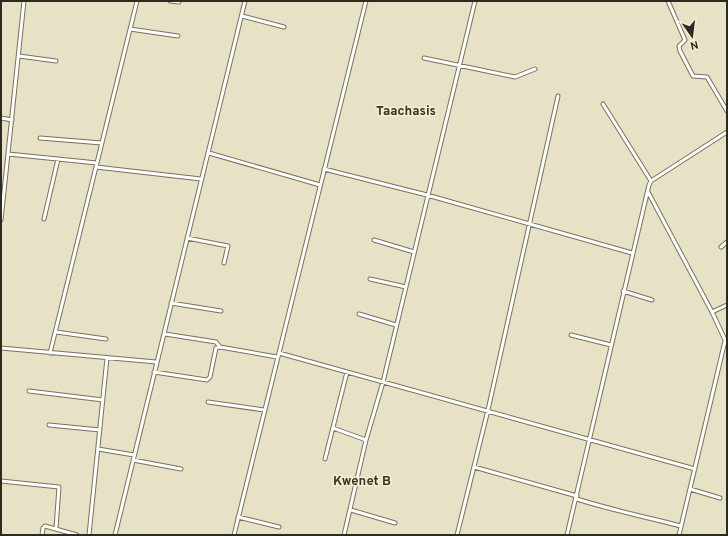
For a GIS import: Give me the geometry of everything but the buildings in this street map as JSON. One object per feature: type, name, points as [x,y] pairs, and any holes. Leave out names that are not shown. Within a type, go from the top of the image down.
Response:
[{"type":"street","points":[[1,220],[3,178],[8,154],[24,1]]},
{"type":"street","points":[[50,353],[137,1]]},
{"type":"street","points":[[170,1],[179,2]]},
{"type":"street","points":[[115,535],[245,1]]},
{"type":"street","points":[[234,535],[366,1]]},
{"type":"street","points":[[344,535],[366,440],[383,382],[427,194],[475,1]]},
{"type":"street","points":[[668,1],[685,40],[680,46],[680,51],[694,76],[707,77],[727,111]]},
{"type":"street","points":[[242,16],[284,27]]},
{"type":"street","points":[[130,29],[178,36]]},
{"type":"street","points":[[18,56],[56,61]]},
{"type":"street","points":[[424,58],[515,77],[535,69]]},
{"type":"street","points":[[457,535],[488,410],[528,224],[558,96]]},
{"type":"street","points":[[603,104],[651,181]]},
{"type":"street","points":[[1,118],[12,120]]},
{"type":"street","points":[[567,535],[647,191],[651,181],[727,132]]},
{"type":"street","points":[[40,138],[102,143]]},
{"type":"street","points":[[209,152],[320,185]]},
{"type":"street","points":[[8,154],[97,163]]},
{"type":"street","points":[[44,219],[58,159]]},
{"type":"street","points":[[96,167],[201,179]]},
{"type":"street","points":[[324,169],[427,194],[632,253]]},
{"type":"street","points":[[647,191],[712,312],[726,342],[679,535]]},
{"type":"street","points":[[187,238],[228,246],[224,263]]},
{"type":"street","points":[[374,240],[414,252]]},
{"type":"street","points":[[720,247],[727,242]]},
{"type":"street","points":[[370,279],[406,287]]},
{"type":"street","points":[[623,291],[652,300]]},
{"type":"street","points":[[171,303],[221,311]]},
{"type":"street","points":[[712,312],[727,305]]},
{"type":"street","points":[[359,314],[396,324]]},
{"type":"street","points":[[56,332],[106,339]]},
{"type":"street","points":[[164,334],[216,342],[220,347],[278,355],[347,372],[695,468]]},
{"type":"street","points":[[571,335],[611,345]]},
{"type":"street","points":[[154,372],[207,380],[210,377],[216,350],[220,347]]},
{"type":"street","points":[[1,348],[156,362]]},
{"type":"street","points":[[89,535],[107,358]]},
{"type":"street","points":[[325,459],[347,372]]},
{"type":"street","points":[[29,391],[103,400]]},
{"type":"street","points":[[208,402],[264,410]]},
{"type":"street","points":[[49,424],[100,430]]},
{"type":"street","points":[[333,428],[366,440]]},
{"type":"street","points":[[98,449],[134,455]]},
{"type":"street","points":[[133,460],[181,469]]},
{"type":"street","points":[[474,467],[577,497],[603,508],[629,512],[681,526]]},
{"type":"street","points":[[1,481],[59,487],[56,528]]},
{"type":"street","points":[[690,489],[720,498]]},
{"type":"street","points":[[351,510],[395,524]]},
{"type":"street","points":[[238,517],[279,527]]},
{"type":"street","points":[[42,535],[44,526],[78,535]]},
{"type":"district","name":"Taachasis","points":[[406,110]]},
{"type":"district","name":"Kwenet B","points":[[362,480]]}]
